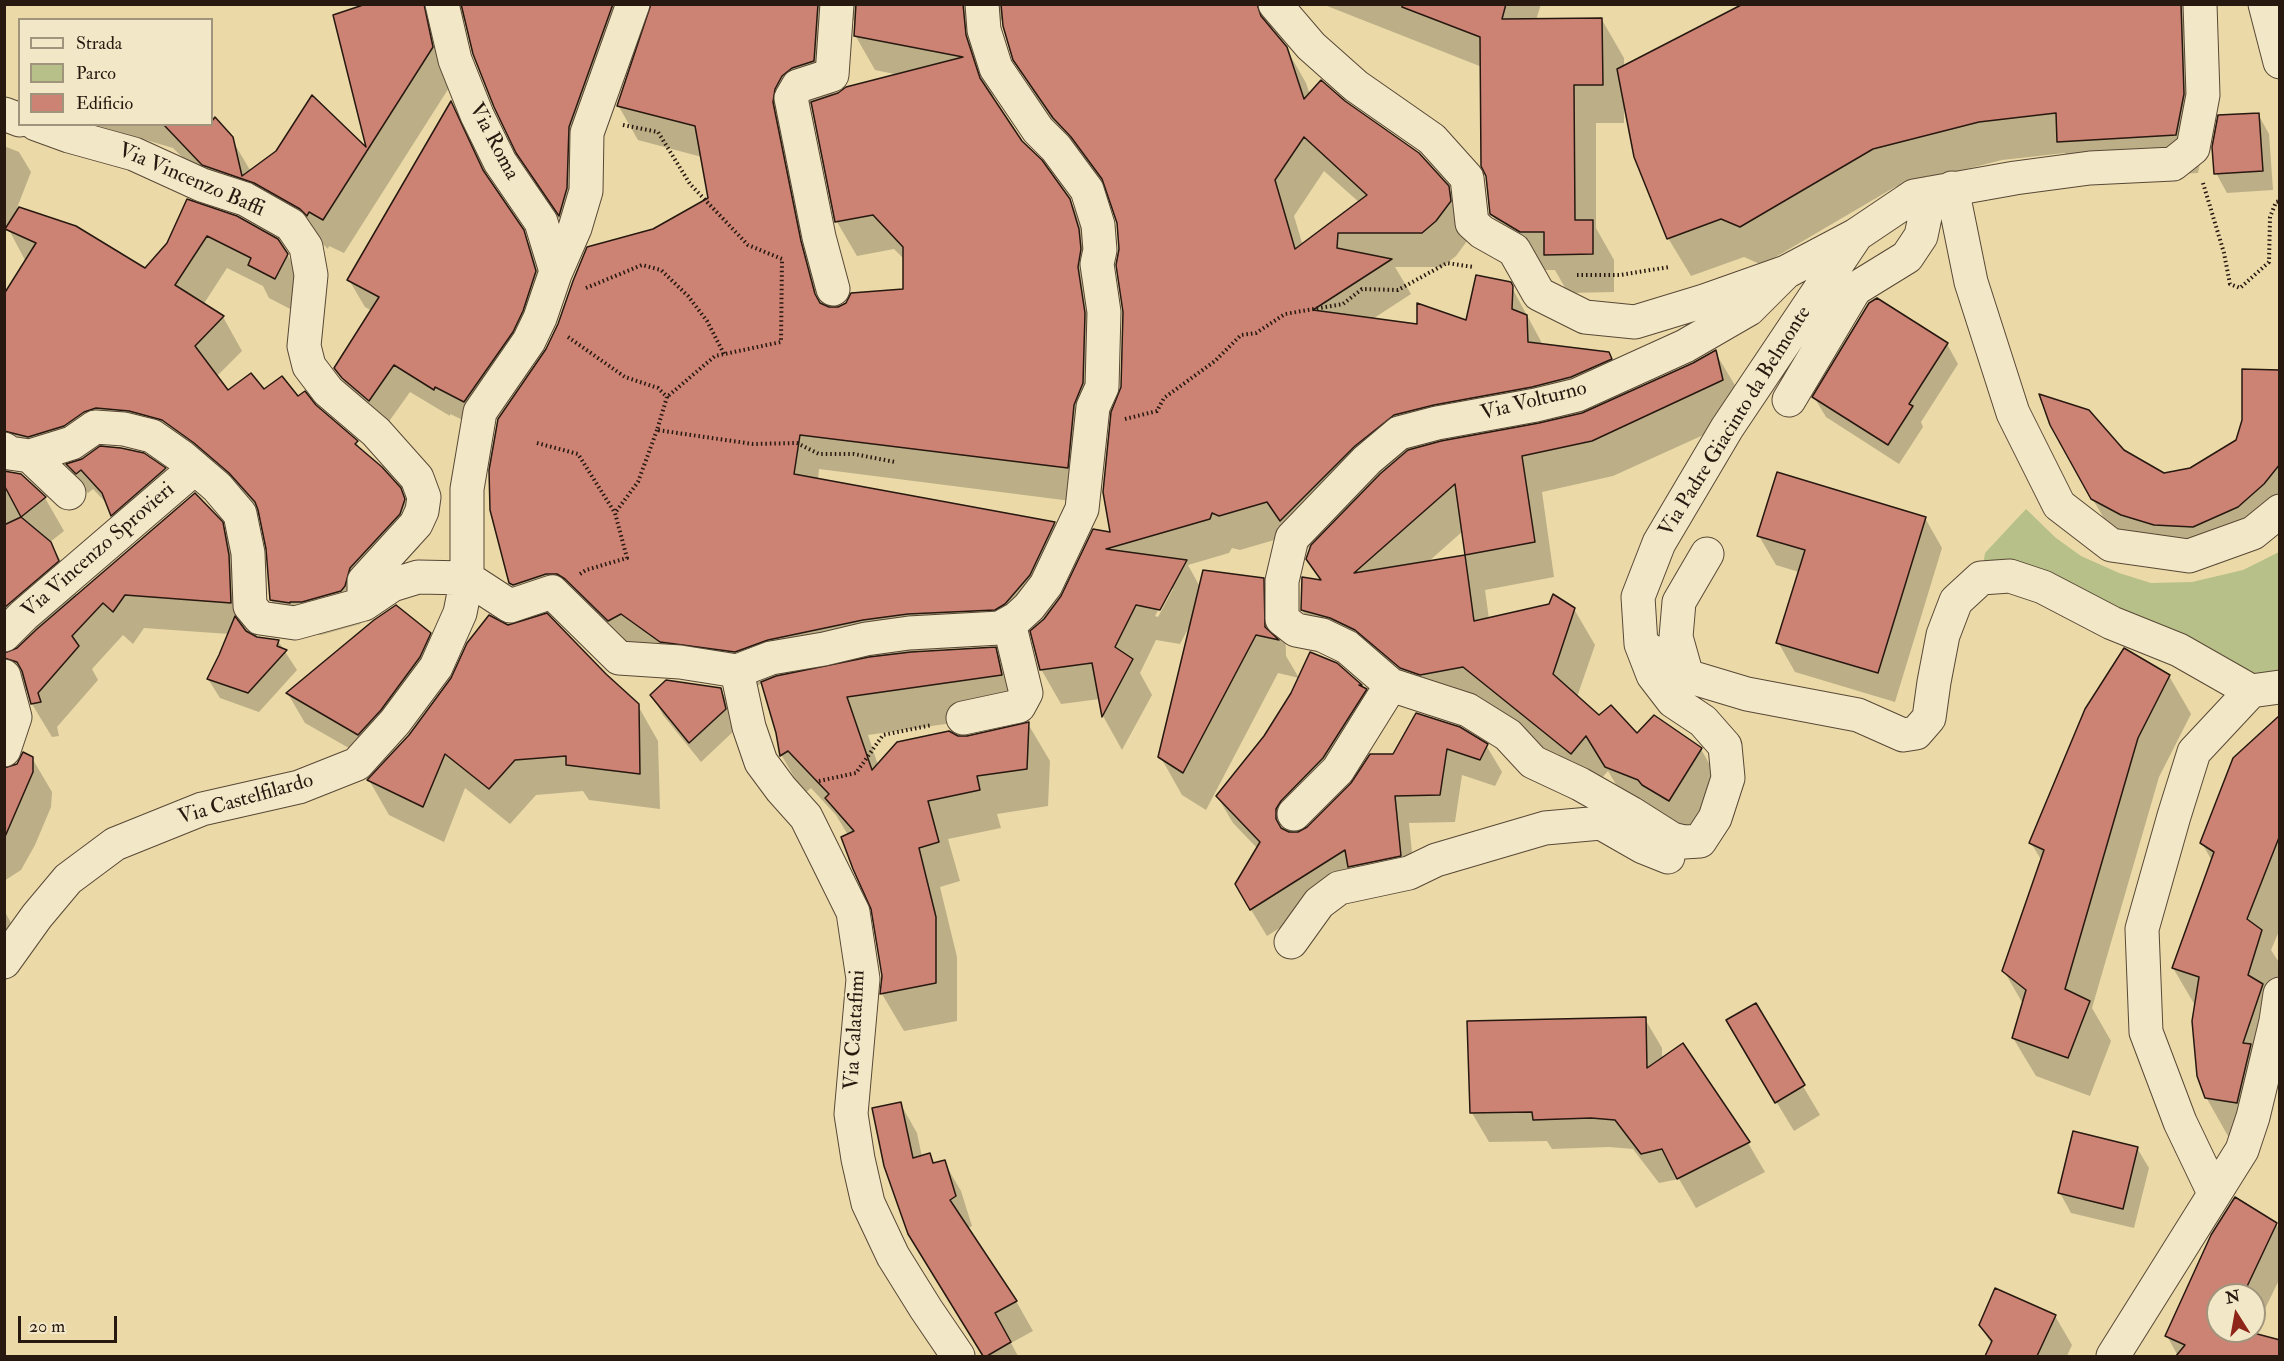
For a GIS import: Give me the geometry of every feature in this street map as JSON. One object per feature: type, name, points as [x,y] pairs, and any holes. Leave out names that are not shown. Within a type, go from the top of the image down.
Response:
[{"type":"street","name":"Via Roma","points":[[442,4],[455,60],[477,115],[500,162],[541,222],[555,274]]},
{"type":"street","points":[[542,311],[575,228],[586,191],[586,133],[633,4]]},
{"type":"street","points":[[833,289],[819,237],[791,98],[798,86],[832,75],[837,4]]},
{"type":"street","points":[[17,452],[72,443],[95,427],[124,429],[152,436],[217,487],[240,514],[248,553],[250,606],[260,618],[295,623],[364,604],[392,585],[418,577],[466,578],[510,606],[552,592],[619,658],[680,662],[737,671],[771,658],[824,650],[866,639],[909,633],[1000,628],[1029,607],[1046,585],[1082,509],[1093,407],[1102,387],[1104,312],[1097,264],[1100,250],[1098,225],[1087,190],[1056,148],[1038,130],[996,68],[984,30],[982,4]]},
{"type":"street","points":[[1275,4],[1311,45],[1356,86],[1432,139],[1467,178],[1472,224],[1514,250],[1539,294],[1586,317],[1635,322],[1786,272],[1856,235],[1914,196],[2090,168],[2173,164],[2193,148],[2203,95],[2200,4]]},
{"type":"street","points":[[2265,4],[2280,62]]},
{"type":"street","name":"Via Vincenzo Baffi","points":[[42,126],[134,154],[202,185],[245,199],[291,225],[296,232],[306,247],[311,275],[304,346],[309,366],[328,391],[376,432],[417,478],[424,497],[422,511],[416,524],[364,581],[364,604]]},
{"type":"street","points":[[1789,400],[1855,289],[1907,257],[1921,236],[1941,191]]},
{"type":"street","points":[[1941,191],[2013,413],[2059,505],[2111,545],[2189,556],[2253,533],[2280,511]]},
{"type":"street","name":"Via Padre Giacinto da Belmonte","points":[[1391,685],[1468,710],[1508,735],[1533,762],[1580,784],[1672,839],[1700,842],[1715,818],[1728,778],[1725,746],[1703,722],[1673,702],[1653,675],[1641,644],[1638,597],[1659,543],[1727,428],[1856,235]]},
{"type":"street","name":"Via Volturno","points":[[1391,685],[1347,646],[1322,635],[1296,630],[1282,619],[1282,581],[1292,538],[1360,467],[1398,434],[1437,423],[1577,395],[1685,346],[1749,309],[1786,272]]},
{"type":"street","name":"Via Castelfilardo","points":[[4,962],[37,916],[68,879],[115,844],[202,809],[299,787],[357,764],[395,722],[436,667],[460,613],[466,578],[467,489],[479,416],[529,340],[542,311]]},
{"type":"street","points":[[17,452],[69,493]]},
{"type":"street","name":"Via Vincenzo Sprovieri","points":[[4,635],[24,615],[195,468]]},
{"type":"street","points":[[1686,676],[1676,637],[1679,602],[1707,554]]},
{"type":"street","points":[[1641,644],[1686,676],[1747,694],[1858,715],[1903,735],[1916,733],[1929,718],[1943,635],[1956,601],[1981,578],[2010,576],[2043,587],[2112,623],[2265,689],[2194,752],[2142,929],[2146,1032],[2180,1122],[2214,1193]]},
{"type":"street","points":[[963,718],[1019,706],[1026,693],[1009,623]]},
{"type":"street","name":"Via Calatafimi","points":[[737,671],[749,727],[760,762],[806,817],[853,912],[863,979],[851,1114],[868,1203],[893,1256],[958,1356]]},
{"type":"street","points":[[4,676],[15,717],[4,750]]},
{"type":"street","points":[[1294,814],[1338,770],[1391,685]]},
{"type":"street","points":[[1291,942],[1318,903],[1339,888],[1409,873],[1436,860],[1545,828],[1601,823],[1643,847],[1681,863]]},
{"type":"street","points":[[2113,1356],[2242,1150],[2253,1117],[2276,1021],[2280,994]]},
{"type":"path","points":[[591,118],[658,132],[690,184],[748,245],[782,259],[781,342],[715,356],[667,397],[638,482],[615,513]]},
{"type":"path","points":[[2193,148],[2224,253],[2230,284],[2240,288],[2269,262],[2270,217],[2276,202],[2280,201]]},
{"type":"path","points":[[1096,400],[1124,420],[1157,411],[1164,398],[1215,361],[1241,335],[1257,333],[1285,314],[1343,304],[1362,289],[1398,291],[1447,262],[1511,275],[1525,269],[1561,274],[1620,275],[1669,267]]},
{"type":"path","points":[[667,397],[657,388],[624,378],[542,311],[642,265],[661,270],[688,296],[707,321],[724,354]]},
{"type":"path","points":[[657,430],[753,444],[797,443],[819,454],[854,454],[895,462]]},
{"type":"path","points":[[537,443],[578,454],[615,513],[627,558],[586,570],[552,592]]},
{"type":"path","points":[[781,789],[856,773],[884,735],[963,718]]},
{"type":"green space","points":[[2026,509],[2056,538],[2081,556],[2119,573],[2151,583],[2192,582],[2243,570],[2279,552],[2279,687],[1981,578],[1985,553]]},
{"type":"building","points":[[366,4],[424,4],[433,47],[323,220],[309,212],[307,216],[300,209],[254,183],[202,165],[165,126],[213,126],[215,117],[233,137],[242,176],[276,151],[312,95],[366,147],[333,15]]},
{"type":"building","points":[[461,4],[613,4],[569,127],[567,188],[559,216],[516,153],[494,107],[473,54]]},
{"type":"building","points":[[651,4],[818,4],[814,61],[792,68],[782,76],[775,89],[773,102],[801,241],[815,294],[820,303],[829,307],[838,307],[846,303],[851,293],[903,289],[903,247],[873,215],[835,222],[811,102],[838,93],[846,87],[963,57],[854,36],[856,4],[963,4],[966,35],[980,78],[1022,141],[1042,160],[1070,199],[1079,229],[1081,249],[1078,267],[1085,313],[1083,383],[1074,405],[1068,468],[800,435],[794,474],[1055,522],[1030,575],[1005,604],[995,610],[908,614],[863,620],[768,640],[735,652],[660,642],[621,614],[608,621],[557,574],[546,574],[513,585],[509,583],[490,510],[489,470],[498,419],[546,349],[558,324],[587,247],[653,229],[708,198],[695,126],[617,106]]},
{"type":"building","points":[[1001,4],[1257,4],[1261,16],[1287,47],[1304,99],[1321,80],[1345,101],[1419,153],[1449,186],[1451,201],[1436,221],[1422,233],[1338,233],[1337,248],[1392,259],[1313,310],[1417,324],[1417,303],[1466,320],[1476,275],[1511,282],[1513,286],[1512,309],[1527,315],[1528,342],[1609,352],[1612,359],[1571,377],[1394,415],[1355,446],[1280,521],[1267,502],[1219,516],[1212,513],[1210,519],[1106,549],[1187,560],[1160,610],[1136,605],[1115,647],[1133,659],[1102,717],[1092,663],[1040,670],[1030,631],[1044,619],[1061,596],[1093,529],[1110,532],[1103,492],[1111,412],[1121,387],[1123,312],[1116,265],[1119,249],[1117,223],[1102,179],[1071,137],[1053,118],[1013,60],[1003,26]],"holes":[[[1304,137],[1367,195],[1295,249],[1275,180]]]},
{"type":"building","points":[[1402,4],[1506,4],[1502,19],[1602,18],[1603,85],[1574,85],[1575,220],[1593,220],[1593,254],[1544,255],[1544,232],[1520,232],[1490,214],[1486,176],[1481,166],[1480,37],[1402,7]]},
{"type":"building","points":[[1743,4],[2181,4],[2184,94],[2176,135],[2057,142],[2056,113],[1979,122],[1873,149],[1740,227],[1721,219],[1667,239],[1634,157],[1617,69]]},
{"type":"building","points":[[451,101],[483,170],[524,230],[536,271],[523,311],[513,332],[464,402],[435,387],[434,390],[394,365],[369,401],[334,368],[379,297],[347,280]]},
{"type":"building","points":[[2259,113],[2263,171],[2214,174],[2212,147],[2218,115]]},
{"type":"building","points":[[187,199],[237,216],[278,239],[288,254],[275,279],[248,265],[251,258],[207,236],[175,285],[224,316],[195,346],[228,390],[251,373],[264,389],[282,376],[298,396],[305,391],[316,405],[358,441],[355,444],[382,467],[401,488],[405,499],[400,514],[350,568],[345,586],[341,591],[302,602],[270,600],[266,549],[255,502],[229,473],[194,443],[162,420],[129,411],[96,408],[84,412],[64,426],[28,437],[4,431],[4,294],[36,243],[5,229],[19,207],[76,226],[145,268],[167,243]]},
{"type":"building","points":[[1877,298],[1948,343],[1909,404],[1913,406],[1888,445],[1812,397],[1869,303]]},
{"type":"building","points":[[1716,350],[1723,380],[1592,441],[1522,456],[1535,542],[1465,555],[1474,621],[1549,604],[1553,594],[1575,608],[1553,674],[1599,715],[1611,705],[1637,733],[1654,715],[1702,748],[1669,801],[1642,785],[1638,780],[1605,767],[1586,736],[1571,754],[1463,667],[1420,675],[1400,668],[1355,630],[1330,618],[1301,610],[1302,577],[1321,580],[1306,559],[1311,545],[1380,474],[1408,450],[1441,441],[1582,413],[1693,363]],"holes":[[[1455,484],[1465,555],[1354,573]]]},
{"type":"building","points":[[2242,369],[2280,370],[2280,464],[2264,484],[2238,507],[2193,527],[2154,525],[2121,515],[2091,499],[2050,425],[2039,394],[2089,410],[2124,450],[2164,473],[2190,468],[2236,440],[2242,420]]},
{"type":"building","points":[[100,446],[144,453],[166,468],[111,516],[102,493],[81,470],[76,474],[66,464],[82,459]]},
{"type":"building","points":[[4,471],[21,474],[46,497],[21,517],[4,485]]},
{"type":"building","points":[[1777,472],[1926,517],[1878,673],[1776,643],[1805,550],[1757,536]]},
{"type":"building","points":[[195,493],[223,522],[229,555],[231,603],[125,595],[113,612],[103,603],[72,636],[79,646],[38,693],[41,702],[31,704],[22,671],[17,662],[4,658],[4,653],[17,648]]},
{"type":"building","points":[[21,517],[51,542],[59,561],[4,608],[4,525]]},
{"type":"building","points":[[1203,570],[1264,578],[1265,627],[1279,640],[1256,635],[1183,773],[1158,757]]},
{"type":"building","points":[[396,605],[431,633],[420,657],[381,710],[358,735],[286,693],[374,620]]},
{"type":"building","points":[[547,613],[606,674],[639,704],[640,774],[566,765],[566,756],[515,760],[489,789],[445,754],[423,807],[367,780],[409,735],[451,678],[467,643],[489,615],[508,625]]},
{"type":"building","points":[[235,616],[246,631],[257,637],[279,640],[277,646],[287,650],[248,693],[207,679]]},
{"type":"building","points":[[996,647],[1002,675],[847,697],[872,770],[897,742],[949,731],[958,736],[967,736],[1029,722],[1027,769],[977,776],[980,790],[928,801],[939,842],[919,848],[936,917],[936,983],[880,994],[882,976],[871,909],[841,837],[854,831],[825,798],[829,794],[788,751],[780,756],[776,733],[761,682],[776,676],[869,657]]},
{"type":"building","points":[[2124,648],[2170,675],[2138,738],[2065,989],[2090,1001],[2068,1058],[2012,1038],[2026,990],[2002,971],[2044,850],[2029,843],[2085,709]]},
{"type":"building","points":[[1310,652],[1337,663],[1362,685],[1359,685],[1367,689],[1323,758],[1276,809],[1276,819],[1281,828],[1289,832],[1298,832],[1307,827],[1351,783],[1370,754],[1393,754],[1416,713],[1460,727],[1488,744],[1480,760],[1447,749],[1440,795],[1395,796],[1401,856],[1348,867],[1345,850],[1250,910],[1235,884],[1260,842],[1216,796],[1264,736],[1291,693]]},
{"type":"building","points":[[666,680],[721,688],[726,709],[689,743],[650,695]]},
{"type":"building","points":[[2280,715],[2280,835],[2247,919],[2262,930],[2248,975],[2263,984],[2243,1043],[2251,1044],[2237,1103],[2205,1098],[2197,1076],[2192,1021],[2199,977],[2172,968],[2214,852],[2200,843],[2233,758]]},
{"type":"building","points":[[23,752],[33,757],[33,772],[4,839],[4,768],[17,764]]},
{"type":"building","points":[[1756,1003],[1805,1085],[1775,1103],[1726,1020]]},
{"type":"building","points":[[1646,1017],[1647,1068],[1683,1043],[1750,1142],[1677,1179],[1662,1149],[1641,1154],[1615,1120],[1591,1118],[1533,1120],[1532,1112],[1470,1113],[1467,1021]]},
{"type":"building","points":[[901,1102],[913,1158],[930,1153],[933,1163],[945,1160],[956,1196],[950,1200],[1017,1301],[995,1313],[1011,1342],[987,1356],[983,1356],[908,1234],[884,1166],[872,1108]]},
{"type":"building","points":[[2073,1131],[2138,1147],[2123,1209],[2058,1193]]},
{"type":"building","points":[[2235,1197],[2277,1223],[2249,1283],[2206,1283],[2206,1343],[2266,1343],[2266,1336],[2280,1340],[2280,1356],[2176,1356],[2185,1345],[2165,1336],[2211,1235]]},
{"type":"building","points":[[1995,1288],[2056,1315],[2037,1356],[1985,1356],[1992,1341],[1979,1325]]}]
